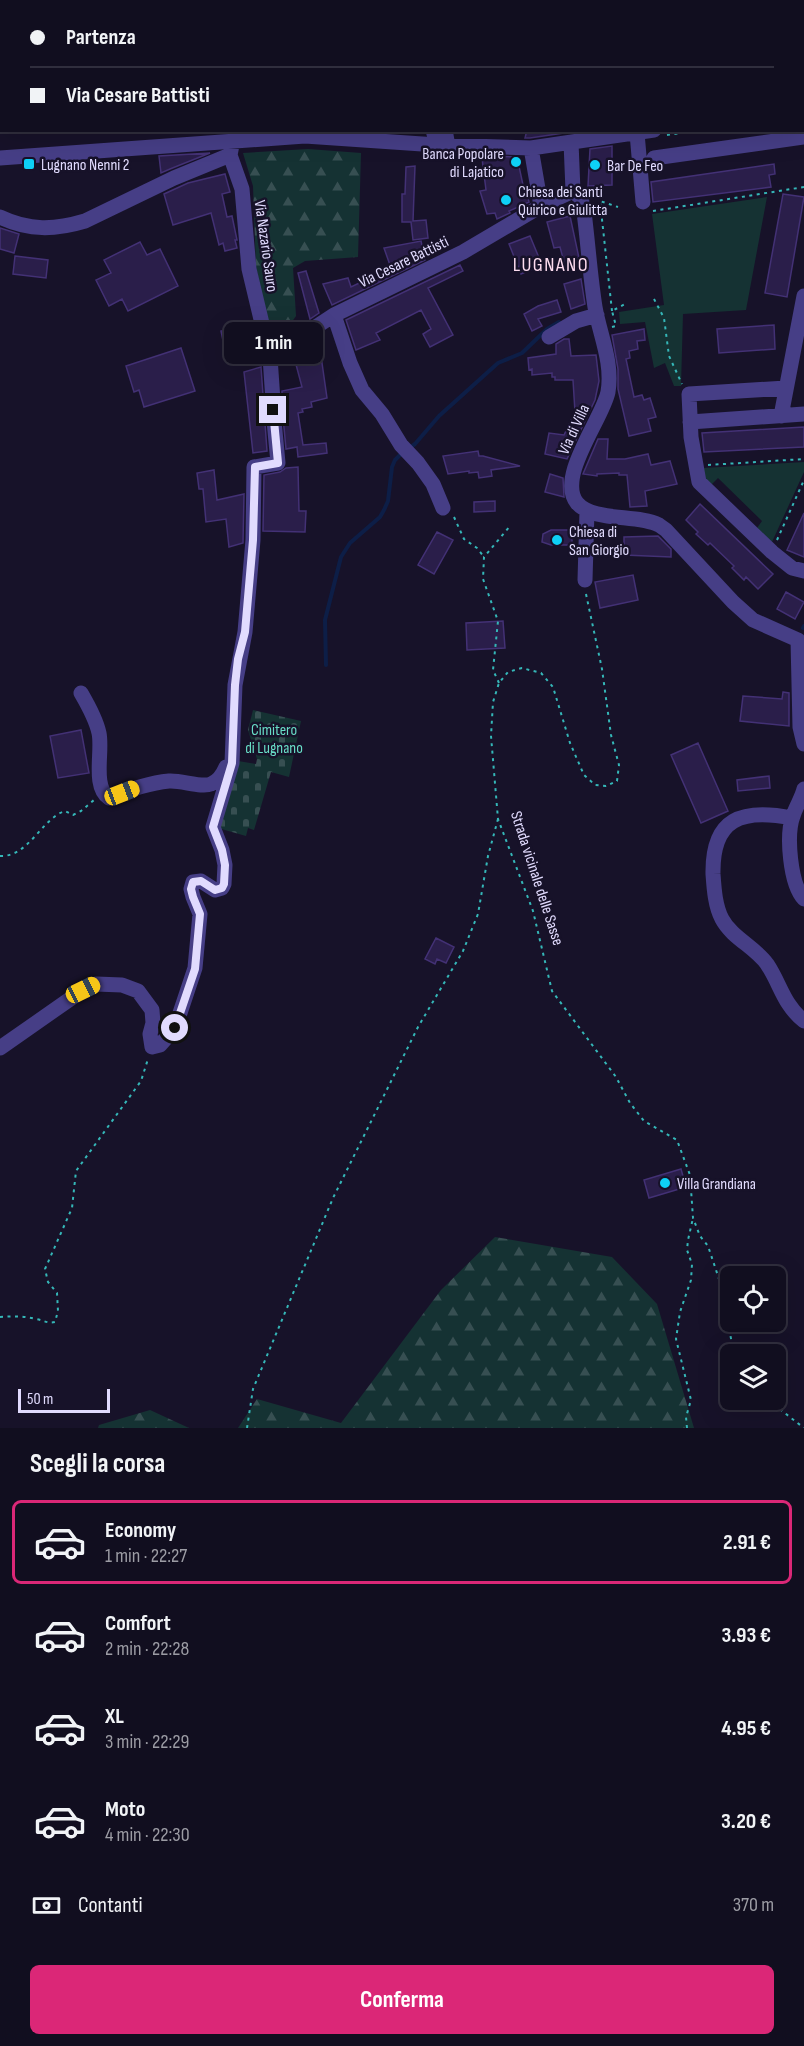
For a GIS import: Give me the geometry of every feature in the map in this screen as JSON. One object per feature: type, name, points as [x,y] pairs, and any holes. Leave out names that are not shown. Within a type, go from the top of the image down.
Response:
[{"type":"street","points":[[413,144],[426,132]]},
{"type":"street","points":[[0,158],[232,148],[305,133],[352,135],[413,144],[441,138],[531,148],[606,134],[656,133]]},
{"type":"street","points":[[637,133],[644,208]]},
{"type":"street","points":[[654,158],[804,137]]},
{"type":"street","name":"Via di Villa","points":[[571,142],[573,191],[581,198],[584,212],[604,313],[601,330],[608,358],[608,392],[605,402],[588,432],[574,468],[574,498],[587,511]]},
{"type":"street","points":[[0,217],[24,227],[42,229],[72,225],[85,221],[232,148]]},
{"type":"street","name":"Via Nazario Sauro","points":[[232,148],[242,189],[249,269],[270,357]]},
{"type":"street","points":[[531,148],[541,206]]},
{"type":"street","name":"Via Cesare Battisti","points":[[270,357],[334,315],[463,252],[541,206],[573,191]]},
{"type":"street","points":[[781,416],[804,296]]},
{"type":"street","points":[[549,337],[576,321],[604,313]]},
{"type":"street","points":[[334,315],[362,390],[433,484],[442,506]]},
{"type":"street","points":[[0,1048],[83,990],[96,984],[122,985],[138,991],[152,1010],[153,1023],[150,1034],[152,1047],[160,1045],[175,1028],[195,969],[200,914],[191,889],[193,882],[201,881],[215,890],[222,888],[224,884],[225,865],[213,827],[232,763],[235,685],[238,659],[245,632],[253,540],[255,467],[278,463],[270,357]]},
{"type":"street","points":[[786,388],[689,394],[690,422],[699,482],[772,552],[792,568],[804,571]]},
{"type":"street","points":[[690,422],[804,414]]},
{"type":"street","points":[[585,580],[587,511],[659,525],[666,530],[733,602],[753,620],[801,638],[800,727],[804,744]]},
{"type":"street","points":[[81,693],[99,734],[100,783],[104,795],[109,798],[135,788],[169,781],[194,783],[201,786],[212,784],[222,776],[233,750]]},
{"type":"street","points":[[804,789],[792,818],[791,872],[795,885],[804,899]]},
{"type":"street","points":[[792,818],[757,814],[735,820],[728,825],[722,830],[716,844],[713,878],[718,909],[723,921],[742,941],[761,956],[785,1000],[804,1022]]},
{"type":"path","points":[[656,133],[672,132]]},
{"type":"path","points":[[644,208],[804,187]]},
{"type":"path","points":[[601,330],[616,326],[604,313],[600,201],[618,207]]},
{"type":"path","points":[[654,299],[664,318],[669,356],[678,379],[689,394]]},
{"type":"path","points":[[604,313],[627,303]]},
{"type":"path","points":[[695,466],[804,459]]},
{"type":"path","points":[[772,552],[804,480]]},
{"type":"path","points":[[442,506],[449,508],[464,539],[484,556]]},
{"type":"path","points":[[510,526],[484,556],[483,579],[498,621],[493,670],[499,683],[508,672],[522,668],[541,673],[553,687],[570,744],[584,775],[595,785],[606,786],[616,781],[619,765],[611,735],[602,669],[590,618],[585,580]]},
{"type":"path","name":"Strada vicinale delle Sasse","points":[[499,683],[493,702],[491,736],[498,819],[533,911],[552,991],[616,1077],[644,1121],[677,1140],[691,1181],[693,1218],[700,1236],[708,1246],[720,1282],[732,1344]]},
{"type":"path","points":[[0,856],[20,849],[37,835],[56,814],[64,811],[73,815],[97,797],[104,795]]},
{"type":"path","points":[[248,1428],[253,1389],[333,1198],[418,1027],[463,951],[478,914],[488,856],[498,819]]},
{"type":"path","points":[[0,1317],[15,1316],[55,1322],[58,1311],[57,1293],[48,1282],[45,1269],[72,1208],[76,1171],[141,1081],[152,1047]]},
{"type":"path","points":[[687,1428],[686,1416],[691,1400],[676,1339],[680,1312],[691,1280],[692,1264],[687,1250],[687,1240],[693,1218]]},
{"type":"path","points":[[781,1410],[804,1428]]},
{"type":"green space","points":[[308,149],[361,153],[358,257],[305,261],[293,268],[296,316],[276,344],[273,344],[256,267],[253,186],[243,153]]},
{"type":"green space","points":[[767,197],[746,310],[683,314],[681,386],[674,386],[665,363],[654,368],[645,322],[620,324],[619,312],[664,305],[652,214]]},
{"type":"green space","points":[[804,462],[804,472],[772,542],[757,528],[762,521],[718,478],[711,485],[705,478],[703,468]]},
{"type":"green space","name":"Cimitero di Lugnano","points":[[253,710],[301,721],[289,777],[271,772],[254,830],[248,828],[246,836],[218,828],[238,761],[256,764],[257,759],[248,730]]},
{"type":"green space","points":[[495,1237],[612,1257],[657,1304],[694,1428],[238,1428],[257,1399],[341,1423],[441,1290]]},
{"type":"green space","points":[[150,1410],[189,1428],[98,1428],[99,1425]]},
{"type":"building","points":[[526,132],[570,132],[530,138],[525,138]]},
{"type":"building","points":[[612,146],[612,185],[588,186],[590,149]]},
{"type":"building","points":[[210,153],[170,169],[161,173],[159,156]]},
{"type":"building","points":[[517,157],[529,202],[497,219],[495,213],[487,214],[480,191],[486,190],[482,158]]},
{"type":"building","points":[[774,164],[775,174],[769,175],[771,187],[653,202],[651,182]]},
{"type":"building","points":[[415,166],[413,221],[426,220],[428,238],[413,240],[411,222],[402,222],[402,194],[405,194],[406,167]]},
{"type":"building","points":[[225,174],[230,192],[222,194],[227,217],[232,216],[237,248],[225,251],[223,243],[219,245],[211,213],[173,225],[164,194],[188,183]]},
{"type":"building","points":[[783,194],[804,197],[787,297],[765,293]]},
{"type":"building","points":[[570,216],[579,258],[564,262],[560,247],[554,248],[547,222]]},
{"type":"building","points":[[0,228],[19,234],[14,253],[0,249]]},
{"type":"building","points":[[530,236],[542,265],[521,274],[509,244]]},
{"type":"building","points":[[421,241],[425,260],[332,305],[323,284],[348,278],[351,287],[391,268],[384,248]]},
{"type":"building","points":[[140,242],[147,255],[160,249],[178,286],[128,311],[122,299],[109,306],[96,280],[111,273],[104,260]]},
{"type":"building","points":[[15,256],[48,260],[46,278],[13,274]]},
{"type":"building","points":[[460,265],[463,271],[428,288],[453,335],[430,347],[423,334],[431,329],[421,310],[376,333],[380,340],[356,350],[346,320]]},
{"type":"building","points":[[306,271],[319,313],[310,319],[298,273]]},
{"type":"building","points":[[581,279],[585,304],[571,309],[564,284]]},
{"type":"building","points":[[557,300],[561,312],[538,319],[542,326],[532,331],[524,314],[538,306]]},
{"type":"building","points":[[252,325],[258,349],[226,355],[221,331]]},
{"type":"building","points":[[774,325],[775,349],[719,353],[717,329]]},
{"type":"building","points":[[644,329],[645,340],[637,341],[638,349],[629,351],[630,358],[626,359],[634,397],[642,395],[644,400],[650,398],[656,417],[648,419],[651,431],[629,436],[618,389],[618,369],[612,335]]},
{"type":"building","points":[[569,339],[571,356],[596,355],[599,381],[595,400],[567,459],[545,454],[549,433],[564,435],[575,412],[573,380],[555,380],[552,373],[532,375],[528,358],[556,354],[556,344]]},
{"type":"building","points":[[181,348],[195,391],[144,407],[139,390],[134,392],[126,366]]},
{"type":"building","points":[[320,349],[327,398],[311,402],[312,407],[302,409],[303,412],[298,413],[303,445],[326,443],[327,453],[298,457],[297,447],[286,449],[282,391],[302,387],[294,357]]},
{"type":"building","points":[[261,367],[267,451],[253,453],[244,372]]},
{"type":"building","points":[[804,427],[804,447],[704,452],[702,433]]},
{"type":"building","points":[[598,439],[608,439],[607,459],[625,459],[648,454],[651,465],[670,461],[677,484],[645,491],[647,506],[630,507],[627,475],[619,475],[619,473],[597,474],[597,476],[583,474]]},
{"type":"building","points":[[478,451],[479,456],[520,466],[491,470],[492,476],[479,478],[478,472],[448,474],[443,456]]},
{"type":"building","points":[[298,467],[299,511],[306,511],[305,532],[263,531],[264,475]]},
{"type":"building","points":[[214,470],[217,500],[244,494],[243,543],[229,547],[226,519],[206,522],[203,489],[199,489],[197,473]]},
{"type":"building","points":[[550,474],[563,478],[564,497],[545,492]]},
{"type":"building","points":[[495,501],[495,511],[474,512],[474,502]]},
{"type":"building","points":[[700,504],[773,574],[758,589],[746,577],[744,580],[732,568],[734,566],[710,543],[708,545],[696,534],[698,532],[686,520]]},
{"type":"building","points":[[804,513],[804,557],[787,550]]},
{"type":"building","name":"Chiesa di San Giorgio","points":[[551,530],[572,530],[572,545],[551,545],[542,542],[543,534]]},
{"type":"building","points":[[437,532],[453,540],[434,574],[418,565]]},
{"type":"building","points":[[658,536],[671,549],[671,557],[624,555],[624,537]]},
{"type":"building","points":[[633,575],[638,600],[600,608],[595,582]]},
{"type":"building","points":[[786,592],[804,602],[795,619],[777,609]]},
{"type":"building","points":[[503,621],[505,648],[467,650],[466,623]]},
{"type":"building","points":[[783,692],[789,693],[789,726],[740,721],[743,696],[782,699]]},
{"type":"building","points":[[81,730],[89,773],[58,778],[50,736]]},
{"type":"building","points":[[698,743],[728,811],[701,823],[671,755]]},
{"type":"building","points":[[769,776],[770,788],[738,791],[737,780]]},
{"type":"building","points":[[436,938],[454,947],[446,963],[437,959],[435,964],[425,959]]},
{"type":"building","name":"Villa Grandiana","points":[[681,1169],[686,1187],[649,1198],[644,1180]]},
{"type":"waterway","points":[[408,449],[439,416],[498,363],[522,353],[547,329],[559,322]]},
{"type":"waterway","points":[[326,665],[325,620],[341,557],[350,543],[380,517],[388,501],[392,467],[402,453]]},
{"type":"place","name":"Banca Popolare di Lajatico","points":[[516,162]]},
{"type":"place","name":"Lugnano Nenni 2","points":[[29,164]]},
{"type":"place","name":"Bar De Feo","points":[[595,165]]},
{"type":"place","name":"Chiesa dei Santi Quirico e Giulitta","points":[[506,200]]},
{"type":"place","name":"Chiesa di San Giorgio","points":[[557,540]]},
{"type":"place","name":"Villa Grandiana","points":[[665,1183]]},
{"type":"district","name":"LUGNANO","points":[[551,264]]},
{"type":"route","points":[[175,1028],[195,969],[200,914],[191,889],[193,882],[201,881],[215,890],[222,888],[224,884],[225,865],[213,827],[232,763],[235,685],[238,659],[245,632],[253,540],[255,467],[278,463],[273,410]]}]
